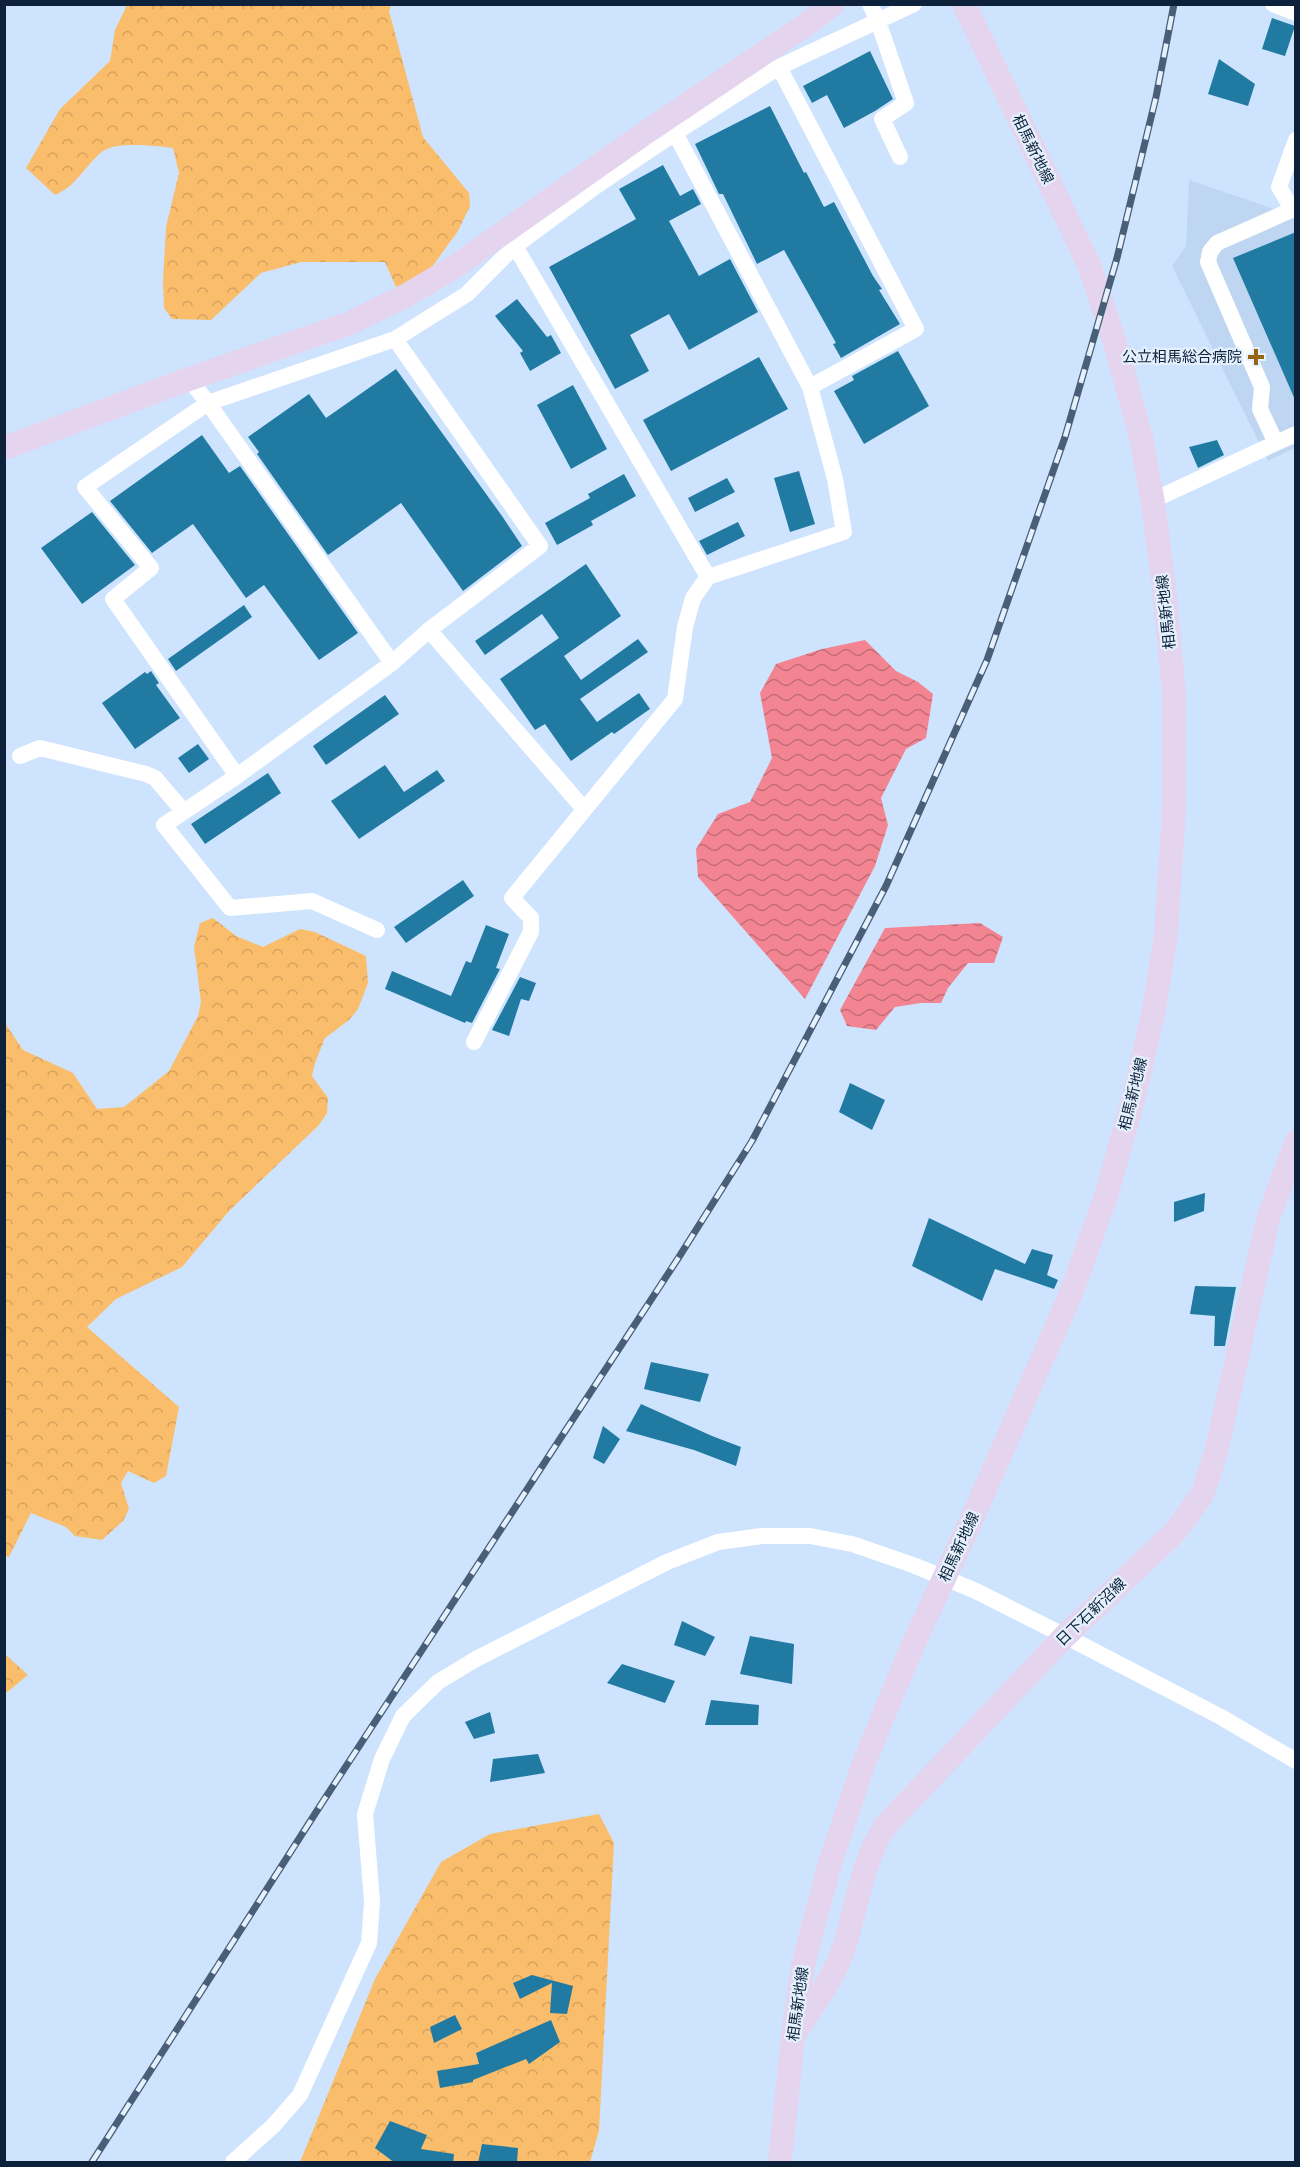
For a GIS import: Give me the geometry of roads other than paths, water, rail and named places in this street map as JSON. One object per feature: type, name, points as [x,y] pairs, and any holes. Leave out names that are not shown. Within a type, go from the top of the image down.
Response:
[{"type":"main road","points":[[4,448],[189,379],[350,323],[407,295],[456,266],[833,4]]},
{"type":"main road","name":"相馬新地線","points":[[780,2163],[802,1965],[830,1863],[861,1770],[912,1647],[975,1512],[1072,1291],[1106,1197],[1133,1100],[1154,1010],[1166,934],[1173,820],[1174,693],[1165,596],[1153,503],[1141,436],[1115,343],[1090,267],[964,4]]},
{"type":"main road","name":"日下石新沼線","points":[[793,2036],[822,1992],[840,1957],[870,1857],[877,1838],[886,1825],[1065,1636],[1175,1532],[1202,1496],[1216,1452],[1268,1219],[1296,1142]]},
{"type":"street","points":[[870,4],[906,103],[882,119],[900,157]]},
{"type":"street","points":[[237,776],[113,599],[151,568],[85,487],[208,403],[395,339],[467,294],[515,246],[596,186],[675,133],[779,67],[914,4]]},
{"type":"street","points":[[1273,4],[1296,13]]},
{"type":"street","points":[[779,67],[916,329],[810,387]]},
{"type":"street","points":[[474,1041],[531,932],[531,918],[512,898],[675,699],[685,627],[693,598],[708,577],[844,532],[835,478],[810,387],[675,133]]},
{"type":"street","points":[[1276,443],[1260,409],[1262,387],[1208,262],[1210,252],[1216,243],[1294,208],[1279,187],[1296,140]]},
{"type":"street","points":[[515,246],[708,577]]},
{"type":"street","points":[[377,930],[312,902],[230,908],[164,825],[237,776],[392,663],[429,630],[540,546],[395,339]]},
{"type":"street","points":[[189,379],[392,663]]},
{"type":"street","points":[[1153,503],[1160,497],[1296,434]]},
{"type":"street","points":[[429,630],[584,809]]},
{"type":"street","points":[[20,756],[40,748],[146,774],[155,778],[184,812]]},
{"type":"street","points":[[232,2163],[273,2126],[300,2095],[369,1943],[372,1902],[365,1814],[382,1759],[403,1716],[438,1682],[476,1659],[667,1562],[718,1542],[762,1536],[810,1536],[852,1544],[913,1565],[976,1591],[1065,1636],[1221,1717],[1296,1761]]},
{"type":"water","points":[[865,640],[896,671],[918,682],[933,694],[926,738],[906,749],[881,798],[888,825],[875,866],[805,999],[698,877],[696,849],[718,814],[750,802],[772,758],[760,693],[776,664],[822,649]]},
{"type":"water","points":[[980,923],[1003,937],[994,963],[968,963],[948,988],[941,1003],[895,1007],[876,1030],[847,1026],[840,1010],[885,928]]},
{"type":"railway","points":[[92,2162],[752,1141],[886,886],[987,660],[1065,437],[1117,258],[1156,97],[1174,4]]},
{"type":"place","name":"公立相馬総合病院","points":[[1256,357]]}]
